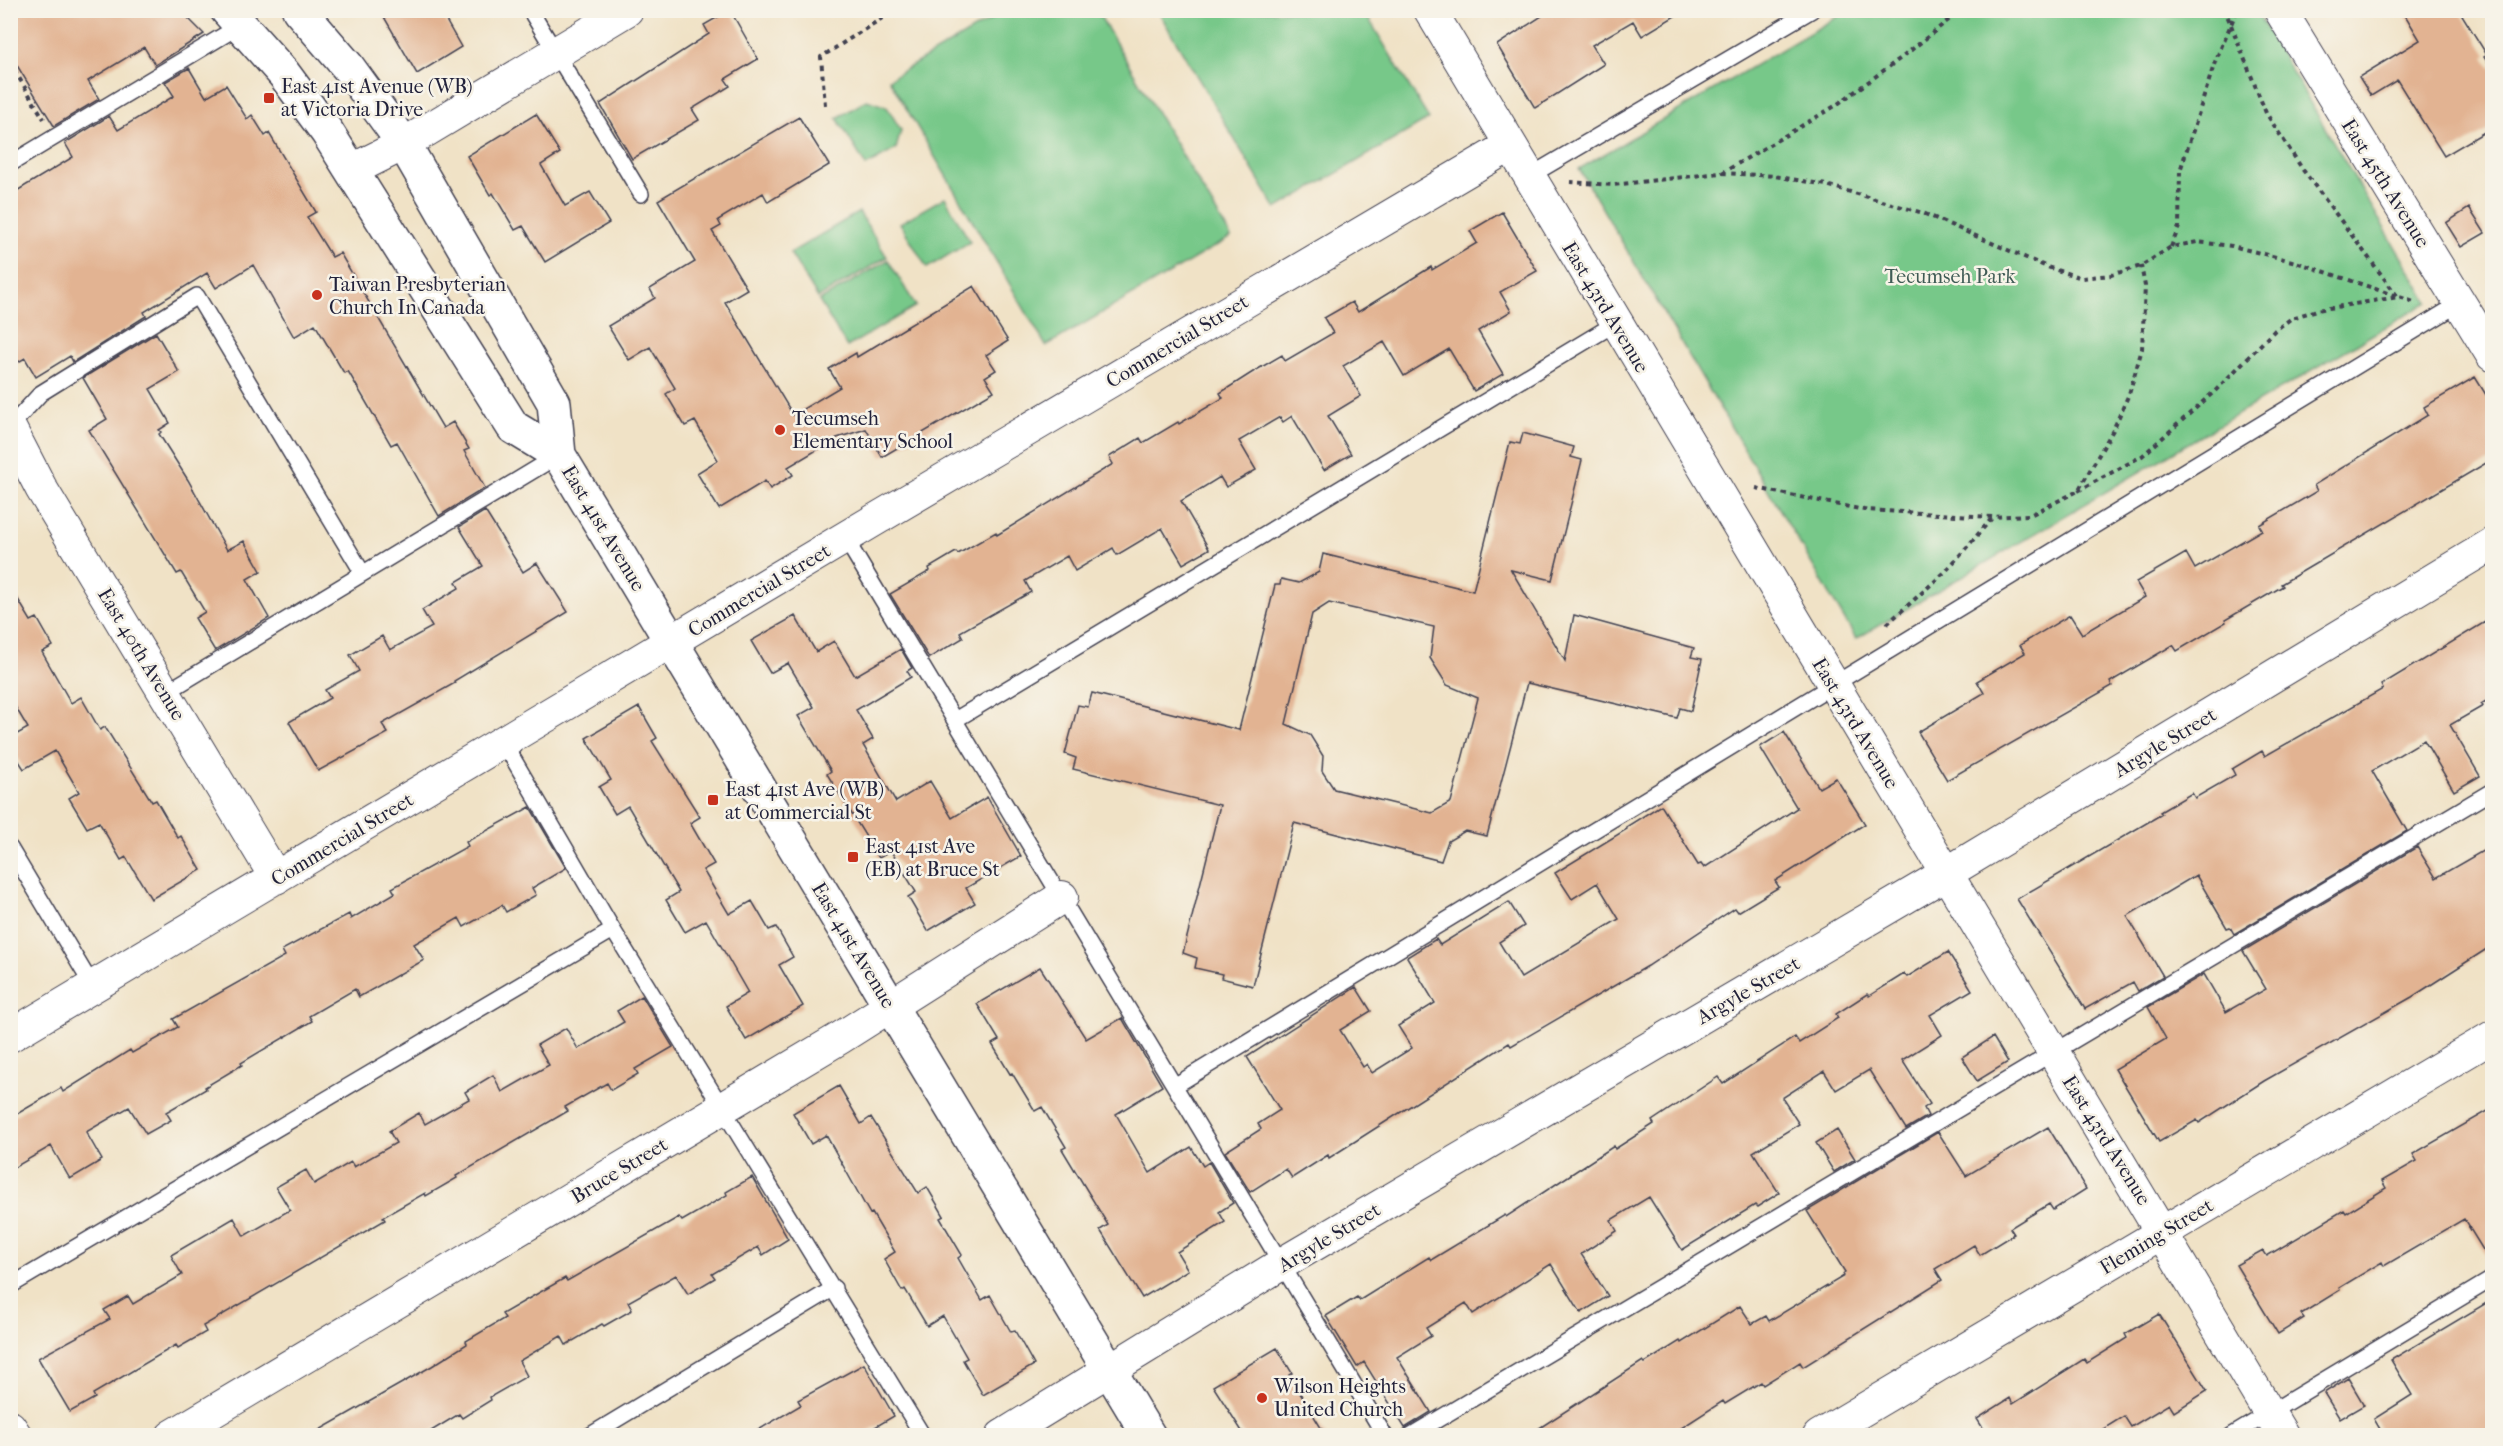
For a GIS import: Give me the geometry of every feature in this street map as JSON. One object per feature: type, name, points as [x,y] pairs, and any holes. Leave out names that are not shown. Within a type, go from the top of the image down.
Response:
[{"type":"main road","name":"East 41st Avenue","points":[[299,10],[348,67],[404,144],[554,403],[559,454],[1149,1436]]},
{"type":"main road","name":"East 41st Avenue","points":[[234,18],[284,74],[352,170],[513,427],[559,454]]},
{"type":"street","points":[[352,170],[404,144],[627,10]]},
{"type":"street","name":"East 43rd Avenue","points":[[1430,10],[1509,146],[2053,1053],[2163,1231],[2276,1424]]},
{"type":"street","name":"East 45th Avenue","points":[[2280,11],[2493,355]]},
{"type":"street","name":"Commercial Street","points":[[10,1036],[845,538],[1509,146]]},
{"type":"street","name":"East 40th Avenue","points":[[10,428],[42,488],[276,878]]},
{"type":"street","name":"Argyle Street","points":[[1002,1436],[1283,1263],[1947,873],[2493,544]]},
{"type":"street","name":"Bruce Street","points":[[172,1436],[723,1108],[1062,897]]},
{"type":"street","name":"Fleming Street","points":[[1819,1436],[2493,1037]]},
{"type":"street","points":[[10,1427],[16,1436]]},
{"type":"lane","points":[[530,10],[641,194]]},
{"type":"lane","points":[[1528,177],[1812,10]]},
{"type":"lane","points":[[10,164],[234,18]]},
{"type":"lane","points":[[10,428],[41,393],[197,296],[362,572]]},
{"type":"lane","points":[[1176,1085],[2460,303]]},
{"type":"lane","points":[[956,720],[1616,323]]},
{"type":"lane","points":[[165,693],[559,454]]},
{"type":"lane","points":[[845,538],[1385,1436]]},
{"type":"lane","points":[[504,743],[613,930],[923,1436]]},
{"type":"lane","points":[[1410,1436],[2493,792]]},
{"type":"lane","points":[[10,848],[93,987]]},
{"type":"lane","points":[[10,1286],[613,930]]},
{"type":"lane","points":[[2231,1436],[2276,1424],[2493,1279]]},
{"type":"lane","points":[[589,1436],[834,1288]]},
{"type":"path","points":[[825,105],[821,57],[895,10]]},
{"type":"path","points":[[1721,173],[1835,106],[1905,55],[1961,10]]},
{"type":"path","points":[[2225,10],[2266,113],[2310,179],[2398,297]]},
{"type":"path","points":[[2171,248],[2179,227],[2180,171],[2215,62],[2237,10]]},
{"type":"path","points":[[10,63],[49,127]]},
{"type":"path","points":[[1570,182],[1612,185],[1721,173],[1774,176],[1826,185],[1912,210],[2047,267],[2082,278],[2111,275],[2141,266],[2171,248],[2197,242],[2232,246],[2296,262],[2429,306],[2460,303]]},
{"type":"path","points":[[2078,491],[2113,430],[2129,394],[2142,349],[2145,286],[2141,266]]},
{"type":"path","points":[[1756,488],[1828,504],[1897,513],[1993,517],[2030,515],[2142,456],[2215,392],[2275,330],[2292,318],[2317,310],[2398,297]]},
{"type":"path","points":[[1863,666],[1865,644],[1946,571],[1993,517]]},
{"type":"green space","points":[[1005,11],[1097,11],[1231,237],[1046,346],[889,79]]},
{"type":"green space","points":[[1158,11],[1364,11],[1429,119],[1276,209]]},
{"type":"green space","name":"Tecumseh Park","points":[[1847,11],[2256,11],[2428,302],[1856,639],[1579,169]]},
{"type":"green space","points":[[867,100],[887,107],[901,130],[896,149],[866,166],[837,118]]},
{"type":"green space","points":[[945,197],[970,242],[927,268],[900,223]]},
{"type":"green space","points":[[859,212],[887,257],[818,298],[790,253]]},
{"type":"green space","points":[[888,260],[916,306],[847,347],[819,301]]},
{"type":"building","points":[[10,10],[180,10],[204,34],[155,65],[144,47],[88,81],[99,99],[54,126],[10,54]]},
{"type":"building","points":[[380,10],[440,10],[461,47],[417,74]]},
{"type":"building","points":[[730,10],[758,59],[725,79],[730,86],[692,109],[699,120],[632,159],[600,104],[709,34],[704,25]]},
{"type":"building","points":[[1551,10],[1685,10],[1642,36],[1633,21],[1592,45],[1604,64],[1535,108],[1497,45]]},
{"type":"building","points":[[2402,10],[2459,10],[2487,55],[2484,57],[2493,71],[2493,127],[2444,156],[2397,80],[2371,96],[2359,77],[2420,40]]},
{"type":"building","points":[[189,68],[206,97],[226,85],[247,119],[252,115],[265,136],[269,133],[316,212],[307,217],[332,257],[340,253],[443,428],[453,422],[469,449],[464,451],[485,488],[439,516],[397,442],[391,445],[348,371],[344,373],[315,324],[294,337],[253,265],[216,288],[207,273],[144,312],[146,316],[73,362],[70,356],[36,377],[25,358],[10,367],[10,195],[73,157],[65,143],[109,116],[118,130],[174,96],[165,82]]},
{"type":"building","points":[[536,114],[560,153],[541,165],[565,206],[590,192],[609,223],[545,262],[523,226],[515,230],[493,193],[490,195],[467,156]]},
{"type":"building","points":[[799,117],[829,165],[768,202],[763,193],[718,220],[721,226],[712,231],[747,289],[725,302],[793,415],[840,387],[829,369],[856,353],[857,357],[974,286],[1008,341],[986,355],[996,370],[985,377],[994,391],[882,457],[866,429],[837,438],[788,467],[793,475],[770,489],[765,481],[719,509],[697,473],[718,460],[695,421],[685,426],[666,394],[675,388],[650,347],[629,360],[608,326],[655,298],[650,289],[695,262],[658,200]]},
{"type":"building","points":[[2469,208],[2485,233],[2461,247],[2446,223]]},
{"type":"building","points":[[1502,212],[1537,271],[1500,292],[1511,311],[1478,331],[1503,374],[1474,391],[1449,349],[1404,376],[1384,342],[1343,366],[1361,396],[1328,416],[1351,454],[1324,470],[1292,416],[1283,422],[1280,417],[1239,441],[1256,470],[1226,487],[1220,477],[1181,501],[1209,549],[1183,564],[1162,528],[1117,555],[1113,548],[1075,571],[1067,556],[1025,581],[1031,592],[960,632],[963,638],[929,658],[890,594],[930,571],[929,568],[956,552],[958,554],[996,532],[997,535],[1113,464],[1109,457],[1140,438],[1143,443],[1178,422],[1179,424],[1223,398],[1220,393],[1253,372],[1282,355],[1285,361],[1333,333],[1324,318],[1352,302],[1358,312],[1431,267],[1432,270],[1477,243],[1470,231]]},
{"type":"building","points":[[156,333],[179,372],[150,389],[170,423],[159,430],[161,432],[159,434],[227,550],[244,541],[261,571],[247,579],[269,618],[215,651],[195,618],[205,612],[181,572],[177,574],[89,430],[107,419],[83,378]]},
{"type":"building","points":[[2475,377],[2493,406],[2493,459],[2281,584],[2283,586],[2177,651],[2173,645],[2110,682],[2112,686],[1947,780],[1918,732],[1984,693],[1977,681],[2025,653],[2020,645],[2070,615],[2082,634],[2145,597],[2136,582],[2186,553],[2195,569],[2262,530],[2259,525],[2317,491],[2314,485],[2428,415],[2424,407]]},
{"type":"building","points":[[1523,433],[1574,447],[1571,457],[1582,460],[1552,580],[1511,570],[1565,661],[1574,615],[1694,648],[1691,657],[1702,659],[1691,711],[1680,708],[1677,718],[1527,683],[1487,836],[1465,831],[1448,841],[1441,861],[1294,823],[1253,986],[1221,978],[1222,974],[1195,968],[1197,958],[1183,953],[1220,805],[1073,769],[1076,758],[1065,754],[1078,705],[1088,707],[1092,693],[1239,730],[1275,585],[1280,585],[1281,579],[1299,583],[1319,572],[1323,554],[1473,591],[1510,442],[1520,444]],"holes":[[[1329,603],[1434,627],[1430,658],[1447,685],[1478,698],[1451,802],[1432,813],[1334,789],[1322,771],[1323,756],[1310,735],[1286,724],[1312,614]]]},
{"type":"building","points":[[485,511],[523,572],[537,563],[568,612],[454,681],[455,683],[382,724],[388,733],[318,771],[289,722],[330,698],[325,690],[359,671],[350,655],[382,636],[390,650],[432,627],[422,610],[459,588],[456,582],[483,566],[459,527]]},
{"type":"building","points":[[10,586],[31,621],[37,618],[53,646],[42,652],[71,703],[81,697],[100,730],[105,727],[152,802],[156,800],[178,838],[181,836],[201,870],[151,899],[126,857],[121,860],[99,822],[87,828],[69,798],[79,792],[55,751],[24,769],[10,747],[10,738],[28,728],[10,698]]},
{"type":"building","points":[[795,616],[816,652],[834,641],[855,676],[901,649],[912,668],[907,671],[911,677],[856,710],[873,739],[863,745],[896,802],[930,781],[952,818],[987,797],[1021,856],[966,888],[975,903],[928,931],[908,897],[916,892],[891,851],[879,858],[827,774],[831,771],[798,716],[814,707],[788,663],[770,673],[751,641]]},
{"type":"building","points":[[2485,622],[2493,635],[2493,697],[2481,704],[2483,706],[2450,725],[2480,776],[2454,791],[2424,740],[2372,771],[2407,831],[2234,934],[2230,927],[2227,928],[2196,875],[2127,916],[2163,976],[2138,991],[2133,982],[2085,1009],[2017,899],[2162,814],[2160,812],[2192,793],[2195,798],[2235,775],[2232,769],[2262,751],[2265,756],[2383,689],[2381,685]]},
{"type":"building","points":[[639,707],[657,738],[652,741],[700,817],[690,823],[714,864],[703,870],[729,914],[752,901],[769,930],[776,927],[793,957],[779,965],[803,1006],[746,1040],[726,1006],[748,993],[706,920],[685,932],[666,900],[679,892],[628,806],[615,814],[599,787],[611,780],[586,738]]},
{"type":"building","points":[[1784,732],[1819,788],[1836,778],[1865,824],[1775,881],[1779,887],[1738,912],[1735,908],[1648,966],[1511,1046],[1509,1043],[1329,1158],[1328,1155],[1292,1178],[1286,1169],[1250,1192],[1225,1152],[1261,1129],[1258,1124],[1280,1110],[1247,1057],[1356,987],[1371,1011],[1340,1030],[1363,1067],[1367,1064],[1372,1073],[1412,1048],[1398,1026],[1435,1003],[1407,957],[1436,939],[1440,945],[1509,902],[1524,926],[1499,942],[1521,978],[1619,919],[1597,883],[1572,899],[1555,873],[1627,829],[1626,827],[1661,805],[1698,865],[1701,864],[1704,868],[1797,808],[1760,747]]},
{"type":"building","points":[[530,807],[566,868],[532,888],[536,895],[506,912],[502,905],[464,927],[459,918],[414,944],[424,960],[359,997],[355,989],[309,1016],[312,1021],[241,1063],[242,1065],[205,1087],[206,1089],[166,1112],[171,1120],[146,1134],[129,1107],[86,1132],[102,1160],[70,1179],[51,1146],[10,1170],[10,1118],[61,1088],[63,1092],[130,1050],[132,1053],[178,1027],[173,1019],[285,956],[282,950],[349,914],[351,919],[395,893],[392,888],[468,846],[466,842]]},
{"type":"building","points":[[2493,845],[2493,945],[2412,997],[2264,1081],[2199,1123],[2197,1120],[2159,1142],[2115,1069],[2166,1039],[2148,1007],[2204,974],[2226,1012],[2266,989],[2243,951],[2417,847],[2436,878]]},
{"type":"building","points":[[1948,952],[1972,990],[1930,1015],[1942,1035],[1902,1060],[1930,1104],[1924,1108],[1928,1116],[1906,1129],[1869,1070],[1836,1090],[1824,1071],[1782,1098],[1799,1124],[1753,1152],[1779,1193],[1757,1207],[1755,1205],[1682,1250],[1649,1197],[1611,1220],[1617,1231],[1581,1254],[1608,1296],[1581,1313],[1551,1264],[1473,1314],[1466,1303],[1426,1328],[1431,1336],[1397,1357],[1431,1412],[1405,1428],[1364,1362],[1357,1367],[1326,1316],[1357,1297],[1360,1300],[1429,1257],[1431,1260],[1505,1215],[1506,1217],[1614,1146],[1615,1149],[1654,1124],[1652,1121],[1718,1077],[1723,1084],[1795,1037],[1799,1043],[1838,1018],[1836,1014],[1867,994],[1869,996],[1904,974],[1907,977]]},
{"type":"building","points":[[1040,967],[1086,1039],[1122,1018],[1162,1086],[1116,1114],[1150,1173],[1191,1147],[1203,1166],[1209,1162],[1233,1203],[1219,1212],[1225,1222],[1177,1252],[1188,1270],[1142,1298],[1100,1230],[1108,1225],[1062,1149],[1066,1147],[1042,1107],[1035,1111],[1012,1073],[1010,1074],[992,1044],[999,1040],[977,1004]]},
{"type":"building","points":[[642,996],[673,1047],[635,1069],[638,1074],[611,1090],[607,1083],[565,1107],[568,1111],[426,1196],[425,1193],[383,1217],[385,1220],[203,1326],[206,1332],[178,1348],[176,1345],[93,1394],[95,1398],[70,1412],[38,1358],[110,1319],[104,1310],[128,1296],[133,1304],[182,1275],[171,1255],[234,1218],[244,1236],[290,1210],[276,1187],[306,1170],[314,1184],[351,1162],[354,1167],[396,1143],[389,1131],[419,1113],[425,1124],[469,1099],[465,1092],[493,1075],[502,1092],[549,1065],[537,1045],[566,1028],[578,1049],[624,1022],[617,1011]]},
{"type":"building","points":[[1993,1037],[2008,1062],[1977,1081],[1962,1057]]},
{"type":"building","points":[[839,1086],[861,1124],[871,1117],[918,1193],[927,1187],[944,1216],[940,1218],[962,1255],[958,1258],[982,1300],[990,1295],[1011,1332],[1015,1331],[1034,1365],[983,1395],[963,1360],[967,1358],[943,1316],[927,1326],[905,1289],[902,1291],[884,1259],[895,1252],[872,1213],[870,1214],[826,1135],[811,1144],[793,1113]]},
{"type":"building","points":[[2493,1108],[2493,1266],[2464,1219],[2384,1266],[2382,1262],[2339,1288],[2340,1290],[2301,1314],[2304,1318],[2278,1334],[2236,1265],[2263,1250],[2267,1256],[2344,1210],[2346,1213],[2386,1188],[2382,1181],[2417,1161],[2413,1154]]},
{"type":"building","points":[[2048,1127],[2086,1189],[2053,1210],[2049,1204],[2010,1228],[2014,1234],[1980,1255],[1974,1245],[1935,1269],[1942,1280],[1803,1367],[1800,1362],[1763,1385],[1761,1382],[1725,1404],[1723,1401],[1669,1436],[1527,1436],[1643,1361],[1645,1363],[1680,1341],[1681,1343],[1740,1306],[1752,1324],[1766,1316],[1769,1321],[1844,1276],[1845,1272],[1807,1211],[1938,1132],[1966,1176]]},
{"type":"building","points":[[1837,1130],[1855,1159],[1834,1172],[1816,1143]]},
{"type":"building","points":[[752,1177],[788,1239],[763,1255],[758,1247],[712,1274],[715,1278],[688,1294],[676,1275],[628,1302],[632,1310],[604,1326],[602,1324],[566,1345],[561,1336],[519,1361],[527,1376],[490,1397],[491,1400],[462,1418],[459,1414],[423,1436],[309,1436],[467,1344],[466,1341],[505,1318],[502,1314],[565,1278],[567,1281],[679,1217],[682,1221],[727,1195],[726,1192]]},
{"type":"building","points":[[2493,1299],[2493,1436],[2384,1436],[2374,1419],[2412,1395],[2391,1360]]},
{"type":"building","points":[[2159,1314],[2207,1391],[2174,1412],[2169,1404],[2131,1427],[2124,1416],[2092,1436],[1988,1436],[1977,1419],[2010,1398],[2013,1404],[2084,1359],[2087,1363],[2127,1338],[2125,1334]]},
{"type":"building","name":"Wilson Heights United Church","points":[[1277,1348],[1292,1373],[1289,1375],[1326,1436],[1245,1436],[1213,1386]]},
{"type":"building","points":[[864,1364],[894,1416],[860,1436],[748,1436],[801,1405],[798,1400]]},
{"type":"building","points":[[2348,1378],[2364,1405],[2340,1419],[2324,1393]]},
{"type":"place","name":"East 41st Avenue (WB) at Victoria Drive","points":[[269,98]]},
{"type":"place","name":"Taiwan Presbyterian Church In Canada","points":[[317,295]]},
{"type":"place","name":"Tecumseh Elementary School","points":[[780,430]]},
{"type":"place","name":"East 41st Ave (WB) at Commercial St","points":[[713,800]]},
{"type":"place","name":"East 41st Ave (EB) at Bruce St","points":[[853,857]]},
{"type":"place","name":"Wilson Heights United Church","points":[[1262,1398]]}]
